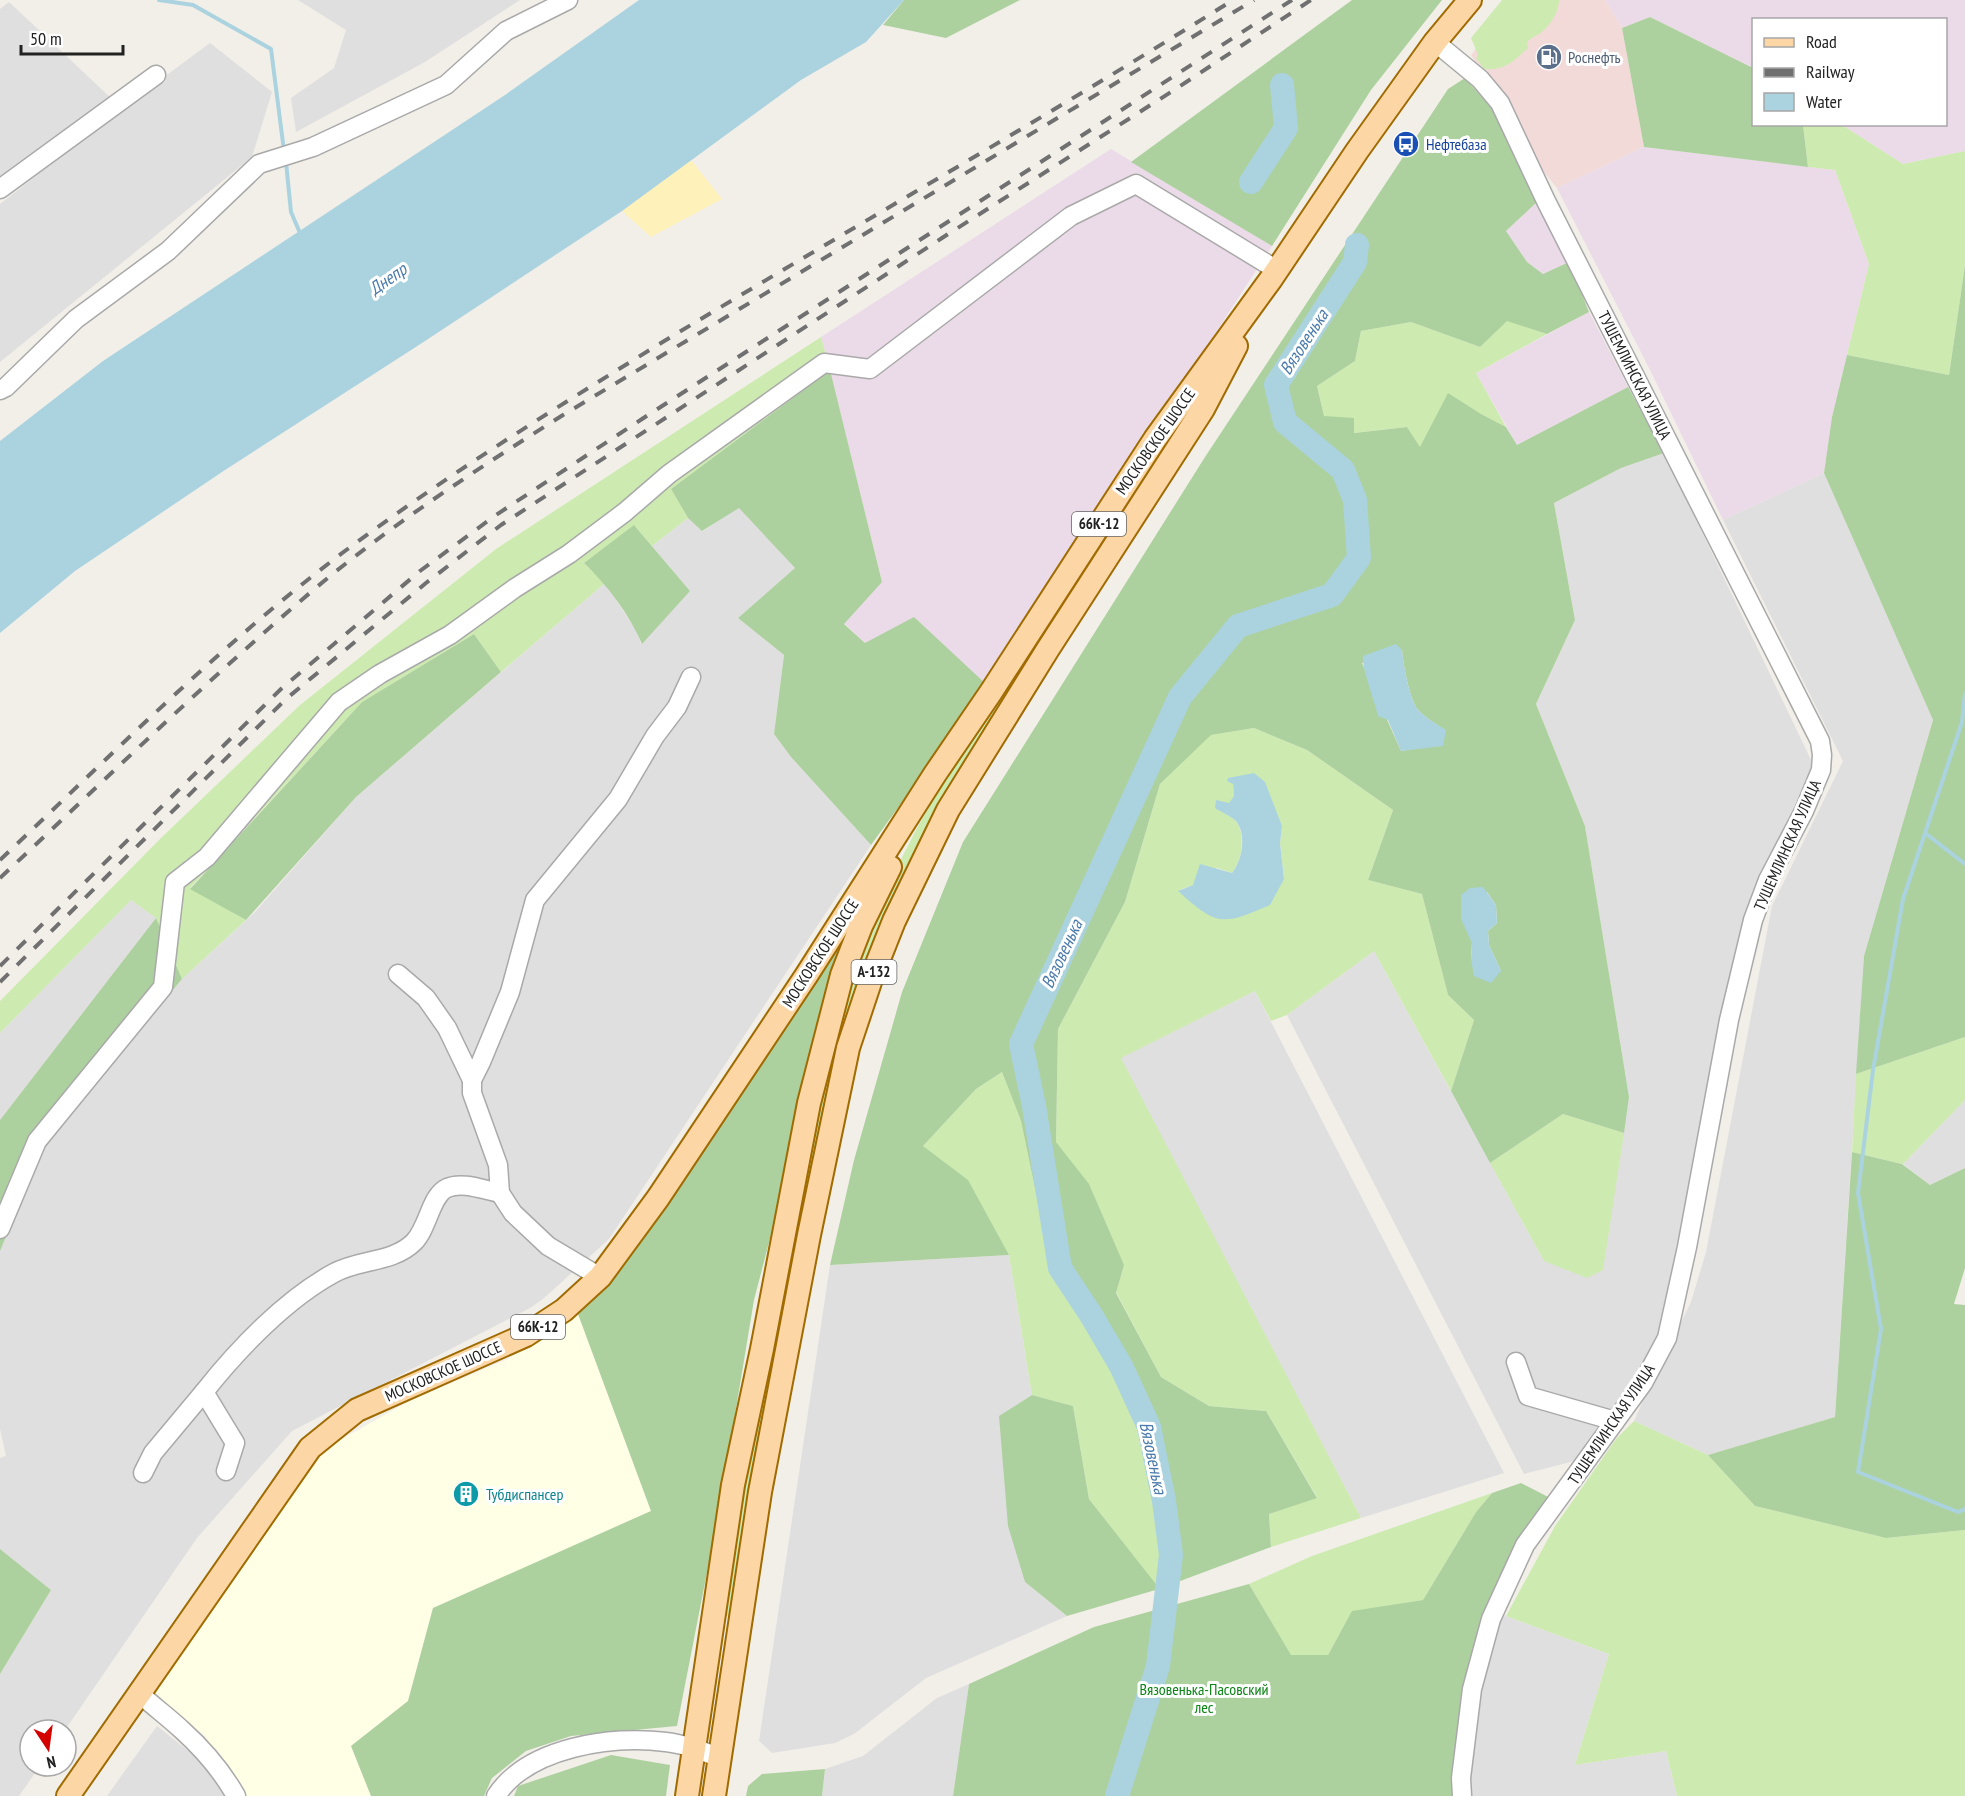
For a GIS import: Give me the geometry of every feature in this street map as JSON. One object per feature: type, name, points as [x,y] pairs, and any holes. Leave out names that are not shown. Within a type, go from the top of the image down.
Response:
[{"type":"main road","name":"МОСКОВСКОЕ ШОССЕ","points":[[68,1796],[310,1448],[357,1410],[525,1335],[564,1310],[600,1277],[658,1198],[774,1024],[934,774],[991,692],[1155,439],[1274,274],[1357,151],[1435,42],[1470,0]]},
{"type":"main road","name":"А-132","points":[[714,1796],[759,1504],[809,1234],[848,1048],[871,979],[894,921],[948,810],[1048,649],[1203,409],[1274,274]]},
{"type":"main road","name":"А-132","points":[[687,1796],[733,1485],[823,1043],[842,975],[861,926],[934,774]]},
{"type":"street","points":[[0,390],[6,387],[76,319],[168,251],[259,164],[313,147],[446,85],[506,31],[568,0]]},
{"type":"street","name":"ТУШЕМЛИНСКАЯ УЛИЦА","points":[[1435,42],[1480,79],[1500,103],[1546,201],[1821,741],[1821,770],[1804,811],[1768,880],[1753,920],[1729,1020],[1689,1237],[1667,1338],[1643,1383],[1526,1545],[1491,1619],[1472,1689],[1461,1778],[1462,1796]]},
{"type":"street","points":[[0,189],[156,75]]},
{"type":"street","points":[[0,1229],[37,1141],[163,987],[175,882],[207,857],[339,702],[380,674],[450,635],[515,588],[569,554],[625,512],[669,474],[824,363],[870,369],[1071,216],[1136,184],[1274,274]]},
{"type":"street","points":[[472,1080],[510,992],[535,900],[618,799],[655,736],[677,707],[691,677]]},
{"type":"street","points":[[398,974],[426,998],[447,1028],[472,1080],[472,1093],[498,1166],[500,1193],[513,1212],[548,1246],[600,1277]]},
{"type":"street","points":[[143,1473],[153,1453],[238,1351],[292,1303],[336,1272],[392,1255],[414,1242],[427,1223],[435,1202],[445,1188],[459,1185],[500,1193]]},
{"type":"street","points":[[1516,1362],[1528,1396],[1615,1421]]},
{"type":"street","points":[[204,1392],[235,1443],[226,1471]]},
{"type":"street","points":[[139,1693],[207,1755],[236,1796]]},
{"type":"street","points":[[496,1796],[506,1782],[538,1760],[603,1742],[667,1742],[694,1748],[720,1758]]},
{"type":"shaded area","points":[[298,0],[520,0],[425,62],[296,132],[291,98],[334,68],[346,30]]},
{"type":"shaded area","points":[[1517,0],[1605,0],[1622,28],[1644,147],[1557,188],[1543,171],[1471,55]]},
{"type":"shaded area","points":[[1605,0],[1965,0],[1965,151],[1903,164],[1844,126],[1947,126],[1947,18],[1752,18],[1752,68],[1650,17],[1622,28]]},
{"type":"shaded area","points":[[9,2],[113,100],[0,186],[0,9]]},
{"type":"shaded area","points":[[210,43],[272,92],[252,157],[0,362],[0,204]]},
{"type":"shaded area","points":[[1644,147],[1835,170],[1869,264],[1832,417],[1824,473],[1723,520],[1557,188]]},
{"type":"shaded area","points":[[1111,149],[1272,246],[987,685],[865,643],[844,623],[882,581],[821,337]]},
{"type":"shaded area","points":[[1537,202],[1569,262],[1543,274],[1527,262],[1506,231]]},
{"type":"shaded area","points":[[1589,312],[1628,387],[1517,445],[1476,373]]},
{"type":"shaded area","points":[[1664,453],[1813,764],[1755,896],[1662,1337],[1633,1385],[1574,1461],[1524,1474],[1287,1015],[1374,951],[1544,1261],[1602,1270],[1629,1097],[1585,826],[1536,704],[1575,620],[1554,503],[1621,468]]},
{"type":"shaded area","points":[[1824,473],[1933,720],[1864,956],[1835,1417],[1708,1455],[1634,1421],[1691,1302],[1706,1252],[1772,906],[1843,761],[1723,520]]},
{"type":"shaded area","points":[[739,507],[795,568],[738,618],[784,655],[774,734],[791,757],[871,845],[609,1239],[530,1308],[292,1431],[197,1538],[73,1718],[18,1718],[18,1778],[32,1778],[19,1796],[0,1796],[0,1674],[51,1590],[0,1549],[0,1458],[6,1456],[0,1429],[0,1251],[41,1153],[182,979],[255,912],[356,797],[605,583],[637,632],[641,644],[690,591],[652,546],[688,518],[703,531]]},
{"type":"shaded area","points":[[131,900],[156,918],[0,1120],[0,1033]]},
{"type":"shaded area","points":[[1255,991],[1504,1473],[1361,1518],[1120,1058]]},
{"type":"shaded area","points":[[1965,1100],[1965,1168],[1930,1185],[1903,1164]]},
{"type":"shaded area","points":[[1009,1255],[1032,1395],[1000,1416],[1025,1582],[1067,1616],[926,1678],[854,1734],[835,1743],[772,1753],[759,1741],[830,1265]]},
{"type":"shaded area","points":[[578,1314],[651,1511],[433,1608],[408,1701],[351,1746],[371,1796],[244,1796],[205,1736],[152,1694],[259,1539],[326,1448],[411,1400],[508,1359]]},
{"type":"shaded area","points":[[1487,1609],[1609,1654],[1575,1765],[1666,1751],[1677,1796],[1456,1796]]},
{"type":"shaded area","points":[[969,1684],[953,1796],[822,1796],[825,1769],[863,1756],[937,1698]]},
{"type":"shaded area","points":[[157,1726],[197,1758],[228,1796],[107,1796]]},
{"type":"green space","points":[[904,0],[1020,0],[946,38],[883,25]]},
{"type":"green space","points":[[1352,0],[1442,0],[1371,90],[1272,246],[1131,162]]},
{"type":"green space","points":[[1502,0],[1559,0],[1550,24],[1527,42],[1528,48],[1523,53],[1503,67],[1484,69],[1476,58],[1478,55],[1471,38]]},
{"type":"green space","points":[[1650,17],[1752,68],[1752,126],[1803,126],[1808,167],[1644,147],[1622,28]]},
{"type":"green space","points":[[1465,78],[1492,109],[1537,202],[1506,231],[1527,262],[1543,274],[1569,262],[1589,312],[1547,334],[1507,321],[1480,347],[1411,322],[1361,331],[1355,361],[1317,386],[1324,416],[1354,418],[1354,433],[1407,427],[1420,447],[1448,393],[1506,427],[1517,445],[1628,387],[1664,453],[1621,468],[1554,503],[1575,620],[1536,704],[1585,826],[1629,1097],[1624,1133],[1563,1114],[1490,1163],[1451,1091],[1474,1020],[1448,995],[1422,894],[1368,880],[1393,810],[1307,750],[1254,728],[1211,735],[1160,784],[1125,902],[1058,1029],[1056,1142],[1089,1184],[1124,1265],[1116,1293],[1161,1377],[1209,1406],[1266,1411],[1317,1498],[1269,1514],[1271,1547],[1159,1589],[1067,1616],[1025,1582],[1008,1526],[999,1416],[1032,1395],[1073,1406],[1089,1499],[1159,1588],[1161,1556],[1155,1505],[1139,1428],[1084,1319],[1052,1271],[1021,1121],[1002,1072],[976,1089],[923,1146],[968,1180],[1009,1255],[830,1265],[854,1160],[902,992],[963,842],[1205,457],[1448,89]],"holes":[[[1402,650],[1407,682],[1415,705],[1424,716],[1445,730],[1419,748],[1401,751],[1362,663]],[[1487,892],[1496,905],[1497,923],[1488,931],[1489,945],[1501,971],[1471,959],[1472,943]]]},
{"type":"green space","points":[[1803,126],[1844,126],[1903,164],[1965,151],[1965,265],[1949,375],[1847,355],[1869,264],[1835,170],[1808,167]]},
{"type":"green space","points":[[1965,265],[1965,1037],[1856,1074],[1864,956],[1933,720],[1824,473],[1832,417],[1847,355],[1949,375]]},
{"type":"green space","points":[[1507,320],[1547,334],[1476,373],[1506,427],[1481,414],[1420,448],[1407,427],[1353,433],[1324,416],[1317,386],[1355,361],[1361,331],[1411,322],[1480,347]]},
{"type":"green space","points":[[821,337],[830,370],[671,489],[688,518],[652,546],[635,526],[584,563],[605,583],[501,672],[474,634],[362,702],[190,888],[246,920],[182,979],[156,918],[131,900],[0,1033],[0,1001],[161,838],[300,705],[496,549]]},
{"type":"green space","points":[[830,370],[882,582],[844,624],[865,643],[914,617],[987,685],[871,845],[791,757],[774,734],[784,655],[738,618],[795,568],[739,508],[702,531],[688,518],[671,489]]},
{"type":"green space","points":[[1170,438],[1169,445],[879,931],[732,1620],[723,1613],[744,1486],[818,1102],[852,978],[894,873],[947,775],[1165,442]]},
{"type":"green space","points":[[634,525],[690,591],[642,644],[617,601],[584,563]]},
{"type":"green space","points":[[474,634],[501,672],[356,797],[246,920],[190,889],[362,702]]},
{"type":"green space","points":[[1254,728],[1307,750],[1393,810],[1368,880],[1422,894],[1448,995],[1474,1020],[1451,1091],[1374,951],[1287,1015],[1271,1021],[1255,991],[1121,1058],[1361,1518],[1271,1547],[1269,1514],[1317,1497],[1266,1411],[1209,1406],[1161,1377],[1116,1292],[1124,1265],[1056,1142],[1058,1029],[1125,902],[1160,784],[1210,735]],"holes":[[[1233,784],[1282,826],[1280,843],[1284,879],[1179,890],[1193,885],[1217,868],[1232,873],[1235,868],[1242,848],[1241,833],[1236,821],[1215,807],[1230,803],[1234,796]]]},
{"type":"green space","points":[[156,918],[182,979],[41,1153],[0,1251],[0,1120]]},
{"type":"green space","points":[[843,928],[788,1169],[754,1300],[719,1511],[677,1726],[571,1736],[526,1751],[492,1778],[484,1796],[371,1796],[351,1746],[408,1701],[433,1608],[651,1511],[578,1314],[624,1264]]},
{"type":"green space","points":[[1965,1037],[1965,1100],[1903,1164],[1852,1152],[1856,1074]]},
{"type":"green space","points":[[1002,1072],[1021,1121],[1052,1271],[1084,1319],[1139,1428],[1155,1505],[1161,1556],[1159,1589],[1089,1499],[1073,1406],[1032,1395],[1009,1255],[923,1146],[976,1089]]},
{"type":"green space","points":[[1563,1114],[1624,1133],[1603,1270],[1587,1278],[1544,1261],[1490,1163]]},
{"type":"green space","points":[[1852,1152],[1902,1164],[1930,1185],[1965,1168],[1965,1268],[1954,1304],[1965,1305],[1965,1530],[1886,1538],[1755,1506],[1708,1455],[1835,1417]]},
{"type":"green space","points":[[1634,1421],[1708,1455],[1755,1506],[1886,1538],[1965,1530],[1965,1796],[1677,1796],[1666,1751],[1575,1765],[1609,1654],[1506,1616],[1555,1526],[1616,1439]]},
{"type":"green space","name":"Вязовенька-Пасовский лес","points":[[1521,1483],[1554,1500],[1487,1609],[1456,1796],[953,1796],[969,1684],[1094,1627],[1249,1584],[1291,1655],[1328,1655],[1352,1611],[1423,1600],[1476,1512],[1492,1493]]},
{"type":"green space","points":[[1492,1493],[1476,1512],[1423,1600],[1352,1612],[1328,1655],[1291,1656],[1249,1584],[1312,1556]]},
{"type":"green space","points":[[0,1549],[51,1590],[0,1674]]},
{"type":"green space","points":[[611,1755],[670,1765],[666,1796],[514,1796],[518,1786]]},
{"type":"green space","points":[[825,1769],[822,1796],[746,1796],[748,1786],[762,1774]]},
{"type":"sand","points":[[691,160],[722,199],[651,237],[622,211]]},
{"type":"water","name":"Днепр","points":[[639,0],[904,0],[866,42],[801,80],[622,211],[222,472],[75,571],[0,633],[0,441],[103,361],[505,95]]},
{"type":"water","points":[[1396,644],[1402,650],[1407,682],[1415,705],[1424,716],[1446,730],[1443,746],[1401,751],[1388,720],[1378,716],[1366,676],[1363,656]]},
{"type":"water","points":[[1254,773],[1265,782],[1282,826],[1280,843],[1284,879],[1270,905],[1241,917],[1221,919],[1202,911],[1178,891],[1193,885],[1200,864],[1232,873],[1241,855],[1241,833],[1236,821],[1215,808],[1216,800],[1229,803],[1234,796],[1233,784],[1227,781],[1228,778]]},
{"type":"water","points":[[1483,887],[1496,905],[1497,923],[1488,931],[1489,945],[1501,971],[1491,983],[1474,976],[1471,959],[1472,943],[1461,919],[1461,895],[1470,888]]},
{"type":"waterway","points":[[159,0],[193,5],[271,49],[284,151]]},
{"type":"waterway","name":"Вязовенька","points":[[1251,182],[1286,128],[1282,85]]},
{"type":"waterway","points":[[286,162],[291,212],[300,233]]},
{"type":"waterway","name":"Вязовенька","points":[[1117,1796],[1158,1666],[1171,1555],[1164,1501],[1149,1427],[1121,1366],[1060,1268],[1034,1106],[1021,1044],[1180,697],[1238,626],[1332,595],[1359,558],[1355,500],[1343,470],[1285,422],[1276,385],[1355,262],[1357,245]]},
{"type":"waterway","points":[[1965,694],[1962,722],[1903,899],[1873,1070],[1858,1193],[1881,1329],[1858,1472],[1958,1512],[1965,1509]]},
{"type":"waterway","points":[[1925,833],[1965,864]]},
{"type":"railway","points":[[0,860],[228,646],[325,566],[410,504],[516,433],[661,343],[1233,0]]},
{"type":"railway","points":[[0,878],[277,621],[347,562],[407,518],[563,415],[1254,0]]},
{"type":"railway","points":[[0,966],[281,689],[420,571],[496,515],[642,419],[1292,0]]},
{"type":"railway","points":[[0,982],[286,699],[426,583],[501,525],[1311,0]]},
{"type":"place","name":"Роснефть","points":[[1549,57]]},
{"type":"place","name":"Нефтебаза","points":[[1406,144]]},
{"type":"place","name":"Тубдиспансер","points":[[466,1494]]}]
